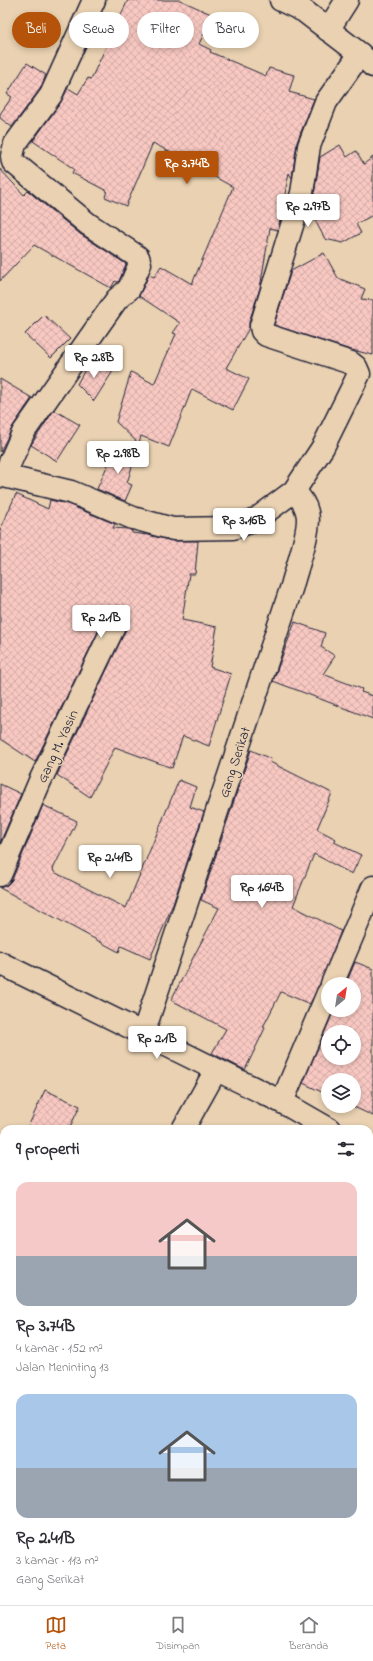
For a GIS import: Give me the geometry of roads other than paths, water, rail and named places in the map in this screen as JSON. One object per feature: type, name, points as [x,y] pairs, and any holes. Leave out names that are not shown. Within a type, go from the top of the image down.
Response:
[{"type":"street","points":[[94,0],[51,96],[16,144],[12,156],[13,162],[88,224],[138,257],[140,264],[130,289],[117,299],[23,433],[2,476],[71,492],[133,518],[173,529],[233,528],[255,520],[294,491],[323,447],[359,374],[356,367],[351,363],[266,335],[262,331],[261,326],[302,193],[309,146],[326,102],[366,60],[304,11],[281,0]]},
{"type":"street","points":[[328,30],[347,0]]},
{"type":"street","name":"Gang Serikat","points":[[143,1034],[292,586],[307,531],[308,514],[302,500],[294,491]]},
{"type":"street","name":"Gang M. Yasin","points":[[0,876],[40,781],[118,618]]},
{"type":"street","points":[[335,977],[373,887]]},
{"type":"street","points":[[0,963],[282,1102],[322,1125]]},
{"type":"street","points":[[282,1102],[321,1010]]},
{"type":"street","points":[[185,1125],[216,1070]]}]
